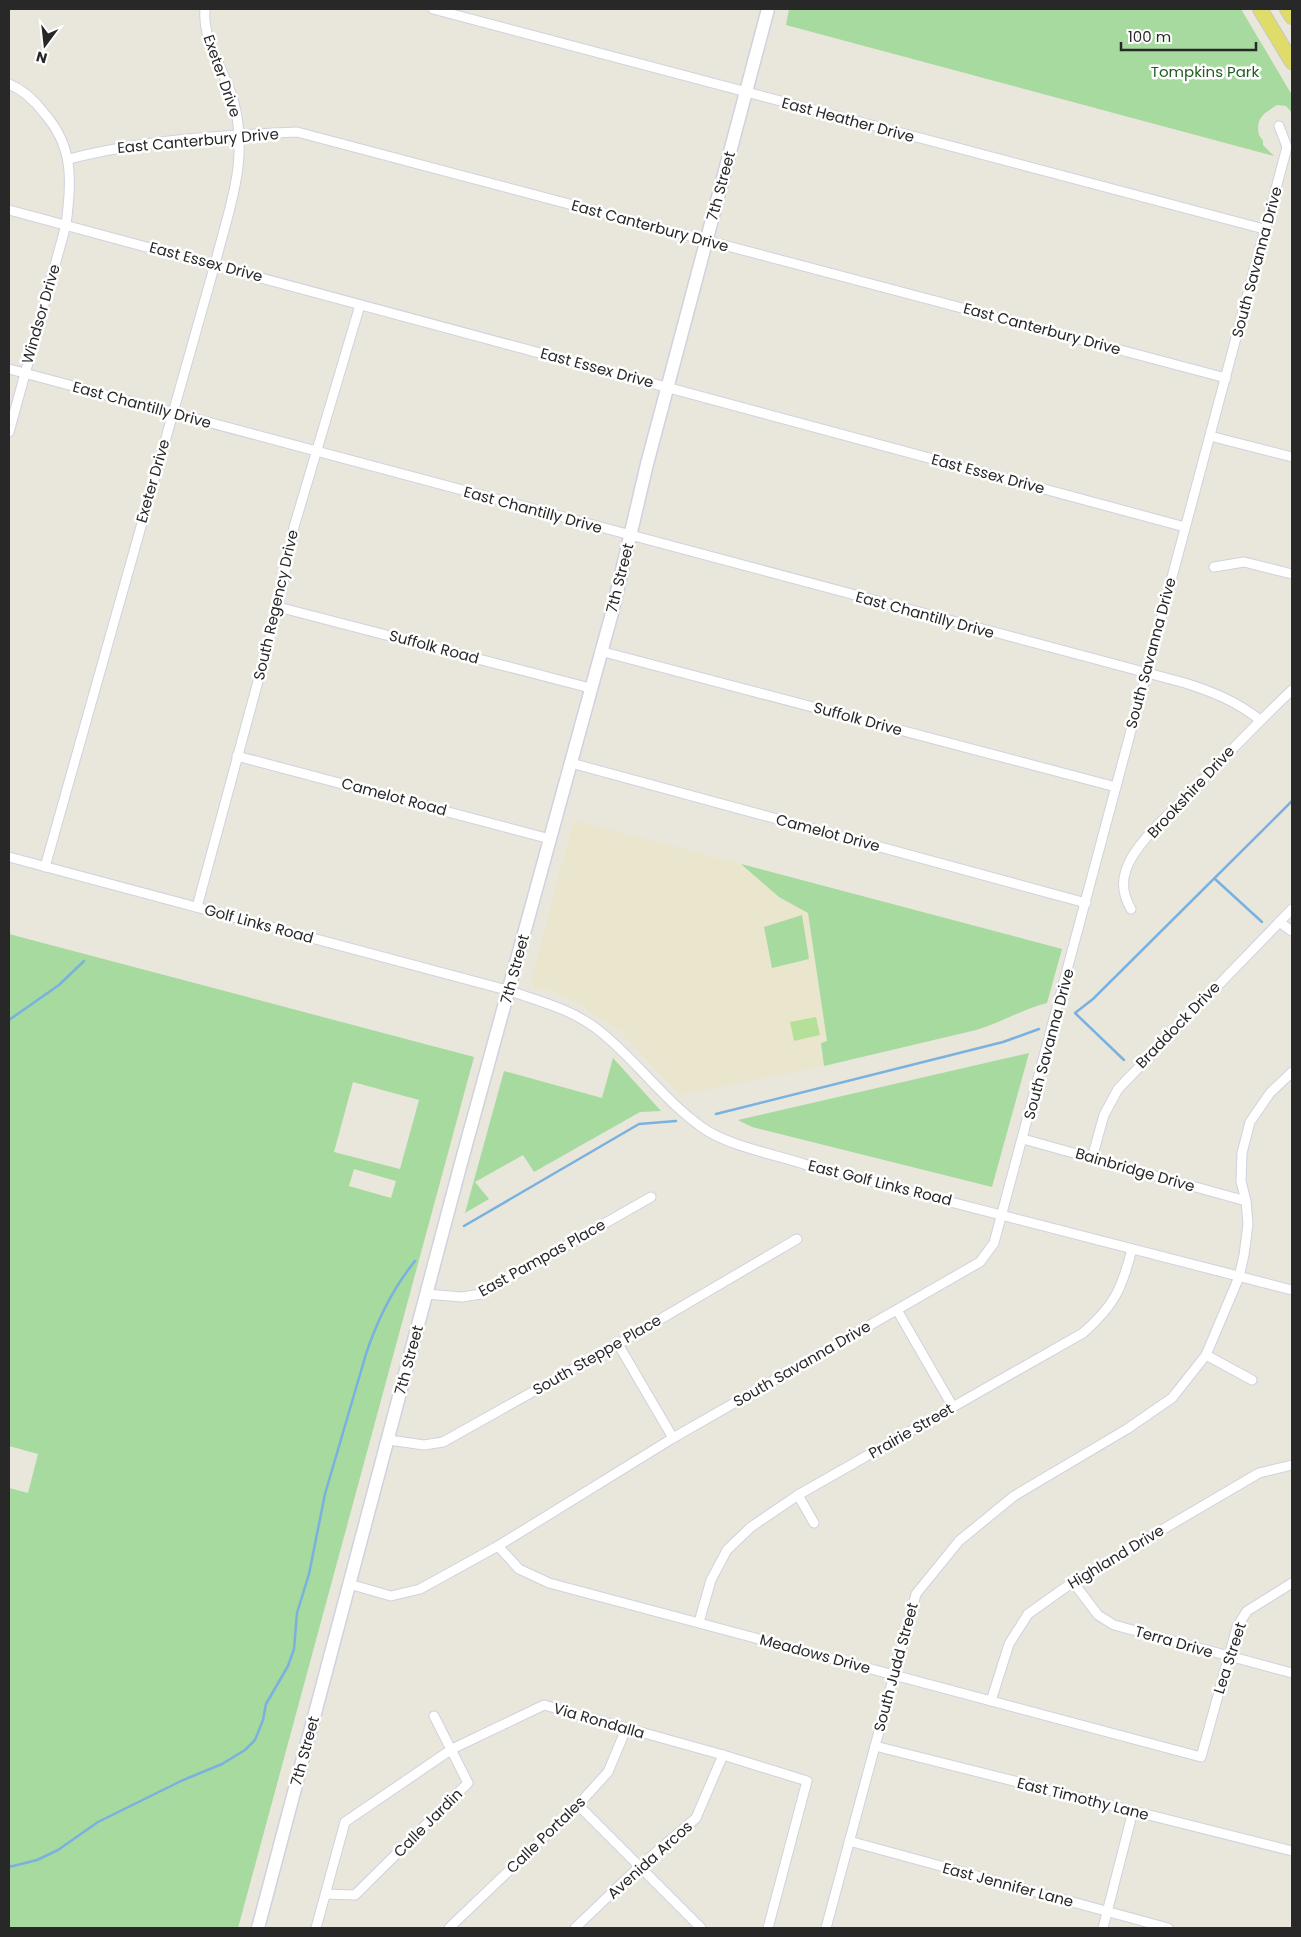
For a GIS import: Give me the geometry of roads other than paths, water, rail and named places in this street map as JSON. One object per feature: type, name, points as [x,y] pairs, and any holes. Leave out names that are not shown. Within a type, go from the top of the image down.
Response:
[{"type":"main road","name":"7th Street","points":[[258,1928],[426,1294],[571,762],[631,536],[647,464],[768,9]]},
{"type":"main road","points":[[1260,9],[1292,62]]},
{"type":"main road","points":[[1287,9],[1292,17]]},
{"type":"street","name":"Exeter Drive","points":[[45,867],[215,264],[240,165],[240,134],[234,102],[203,24],[205,9]]},
{"type":"street","name":"East Heather Drive","points":[[433,9],[1264,229]]},
{"type":"street","name":"Windsor Drive","points":[[9,84],[17,87],[38,105],[58,129],[69,159],[70,190],[66,225],[9,432]]},
{"type":"street","name":"South Savanna Drive","points":[[349,1584],[391,1596],[420,1589],[498,1546],[673,1438],[980,1262],[994,1243],[1024,1139],[1145,674],[1226,378],[1264,229],[1288,147],[1279,126]]},
{"type":"street","name":"East Canterbury Drive","points":[[69,159],[113,148],[240,134],[297,132],[1226,378]]},
{"type":"street","name":"East Essex Drive","points":[[9,210],[1185,527]]},
{"type":"street","name":"South Regency Drive","points":[[197,907],[278,607],[294,527],[360,305]]},
{"type":"street","name":"East Chantilly Drive","points":[[9,369],[1220,694],[1243,707],[1260,720]]},
{"type":"street","points":[[1210,436],[1292,457]]},
{"type":"street","points":[[1214,567],[1244,562],[1292,574]]},
{"type":"street","name":"Suffolk Road","points":[[278,607],[590,688]]},
{"type":"street","name":"Suffolk Drive","points":[[600,651],[1116,787]]},
{"type":"street","name":"Brookshire Drive","points":[[1131,909],[1124,897],[1125,871],[1132,857],[1161,822],[1260,720],[1292,690]]},
{"type":"street","name":"Camelot Road","points":[[238,756],[550,838]]},
{"type":"street","name":"Camelot Drive","points":[[571,762],[1086,903]]},
{"type":"street","name":"Golf Links Road","points":[[9,857],[510,991]]},
{"type":"street","name":"Braddock Drive","points":[[1092,1158],[1104,1114],[1109,1101],[1118,1089],[1292,909]]},
{"type":"street","points":[[1279,922],[1292,932]]},
{"type":"street","name":"East Golf Links Road","points":[[510,991],[559,1008],[596,1028],[678,1109],[705,1129],[742,1145],[807,1165],[1292,1290]]},
{"type":"street","name":"South Judd Street","points":[[826,1928],[916,1594],[959,1541],[1014,1496],[1127,1429],[1172,1398],[1206,1355],[1239,1277],[1248,1224],[1246,1201],[1241,1181],[1242,1153],[1250,1122],[1270,1093],[1292,1072]]},
{"type":"street","name":"Bainbridge Drive","points":[[1024,1139],[1246,1201]]},
{"type":"street","name":"East Pampas Place","points":[[426,1294],[462,1297],[481,1294],[652,1197]]},
{"type":"street","name":"South Steppe Place","points":[[388,1440],[424,1445],[443,1442],[618,1344],[797,1239]]},
{"type":"street","name":"Prairie Street","points":[[699,1622],[710,1580],[727,1550],[751,1527],[798,1495],[1084,1333],[1105,1314],[1124,1280],[1132,1249]]},
{"type":"street","points":[[897,1310],[953,1407]]},
{"type":"street","points":[[618,1344],[673,1438]]},
{"type":"street","points":[[1206,1355],[1252,1380]]},
{"type":"street","name":"Highland Drive","points":[[992,1701],[1009,1644],[1028,1614],[1073,1582],[1260,1473],[1292,1464]]},
{"type":"street","points":[[798,1495],[814,1523]]},
{"type":"street","name":"Meadows Drive","points":[[498,1546],[519,1569],[548,1584],[699,1622],[1201,1757]]},
{"type":"street","name":"Terra Drive","points":[[1073,1582],[1098,1615],[1114,1625],[1292,1673]]},
{"type":"street","name":"Lea Street","points":[[1201,1757],[1237,1626],[1247,1611],[1292,1582]]},
{"type":"street","name":"Via Rondalla","points":[[316,1928],[345,1822],[452,1749],[544,1705],[723,1755],[807,1781],[768,1928]]},
{"type":"street","name":"Calle Jardin","points":[[326,1894],[355,1895],[468,1783],[434,1716]]},
{"type":"street","name":"Calle Portales","points":[[450,1928],[578,1805],[608,1772],[626,1729]]},
{"type":"street","name":"East Timothy Lane","points":[[875,1746],[1292,1852]]},
{"type":"street","name":"Avenida Arcos","points":[[576,1928],[640,1866],[696,1818],[723,1755]]},
{"type":"street","points":[[578,1805],[701,1928]]},
{"type":"street","points":[[1103,1928],[1133,1811]]},
{"type":"street","name":"East Jennifer Lane","points":[[849,1841],[1168,1928]]},
{"type":"waterway","points":[[1124,1060],[1075,1013],[1093,999],[1292,801]]},
{"type":"waterway","points":[[1215,879],[1262,922]]},
{"type":"waterway","points":[[9,1020],[59,985],[84,961]]},
{"type":"waterway","points":[[716,1114],[1003,1042],[1039,1029]]},
{"type":"waterway","points":[[464,1226],[639,1124],[676,1121]]},
{"type":"waterway","points":[[9,1867],[37,1860],[58,1850],[98,1822],[181,1781],[222,1764],[245,1750],[255,1740],[263,1720],[266,1704],[288,1666],[294,1649],[297,1613],[309,1574],[325,1494],[366,1354],[386,1305],[415,1261]]},
{"type":"park label","name":"Tompkins Park","points":[[1205,72]]}]
